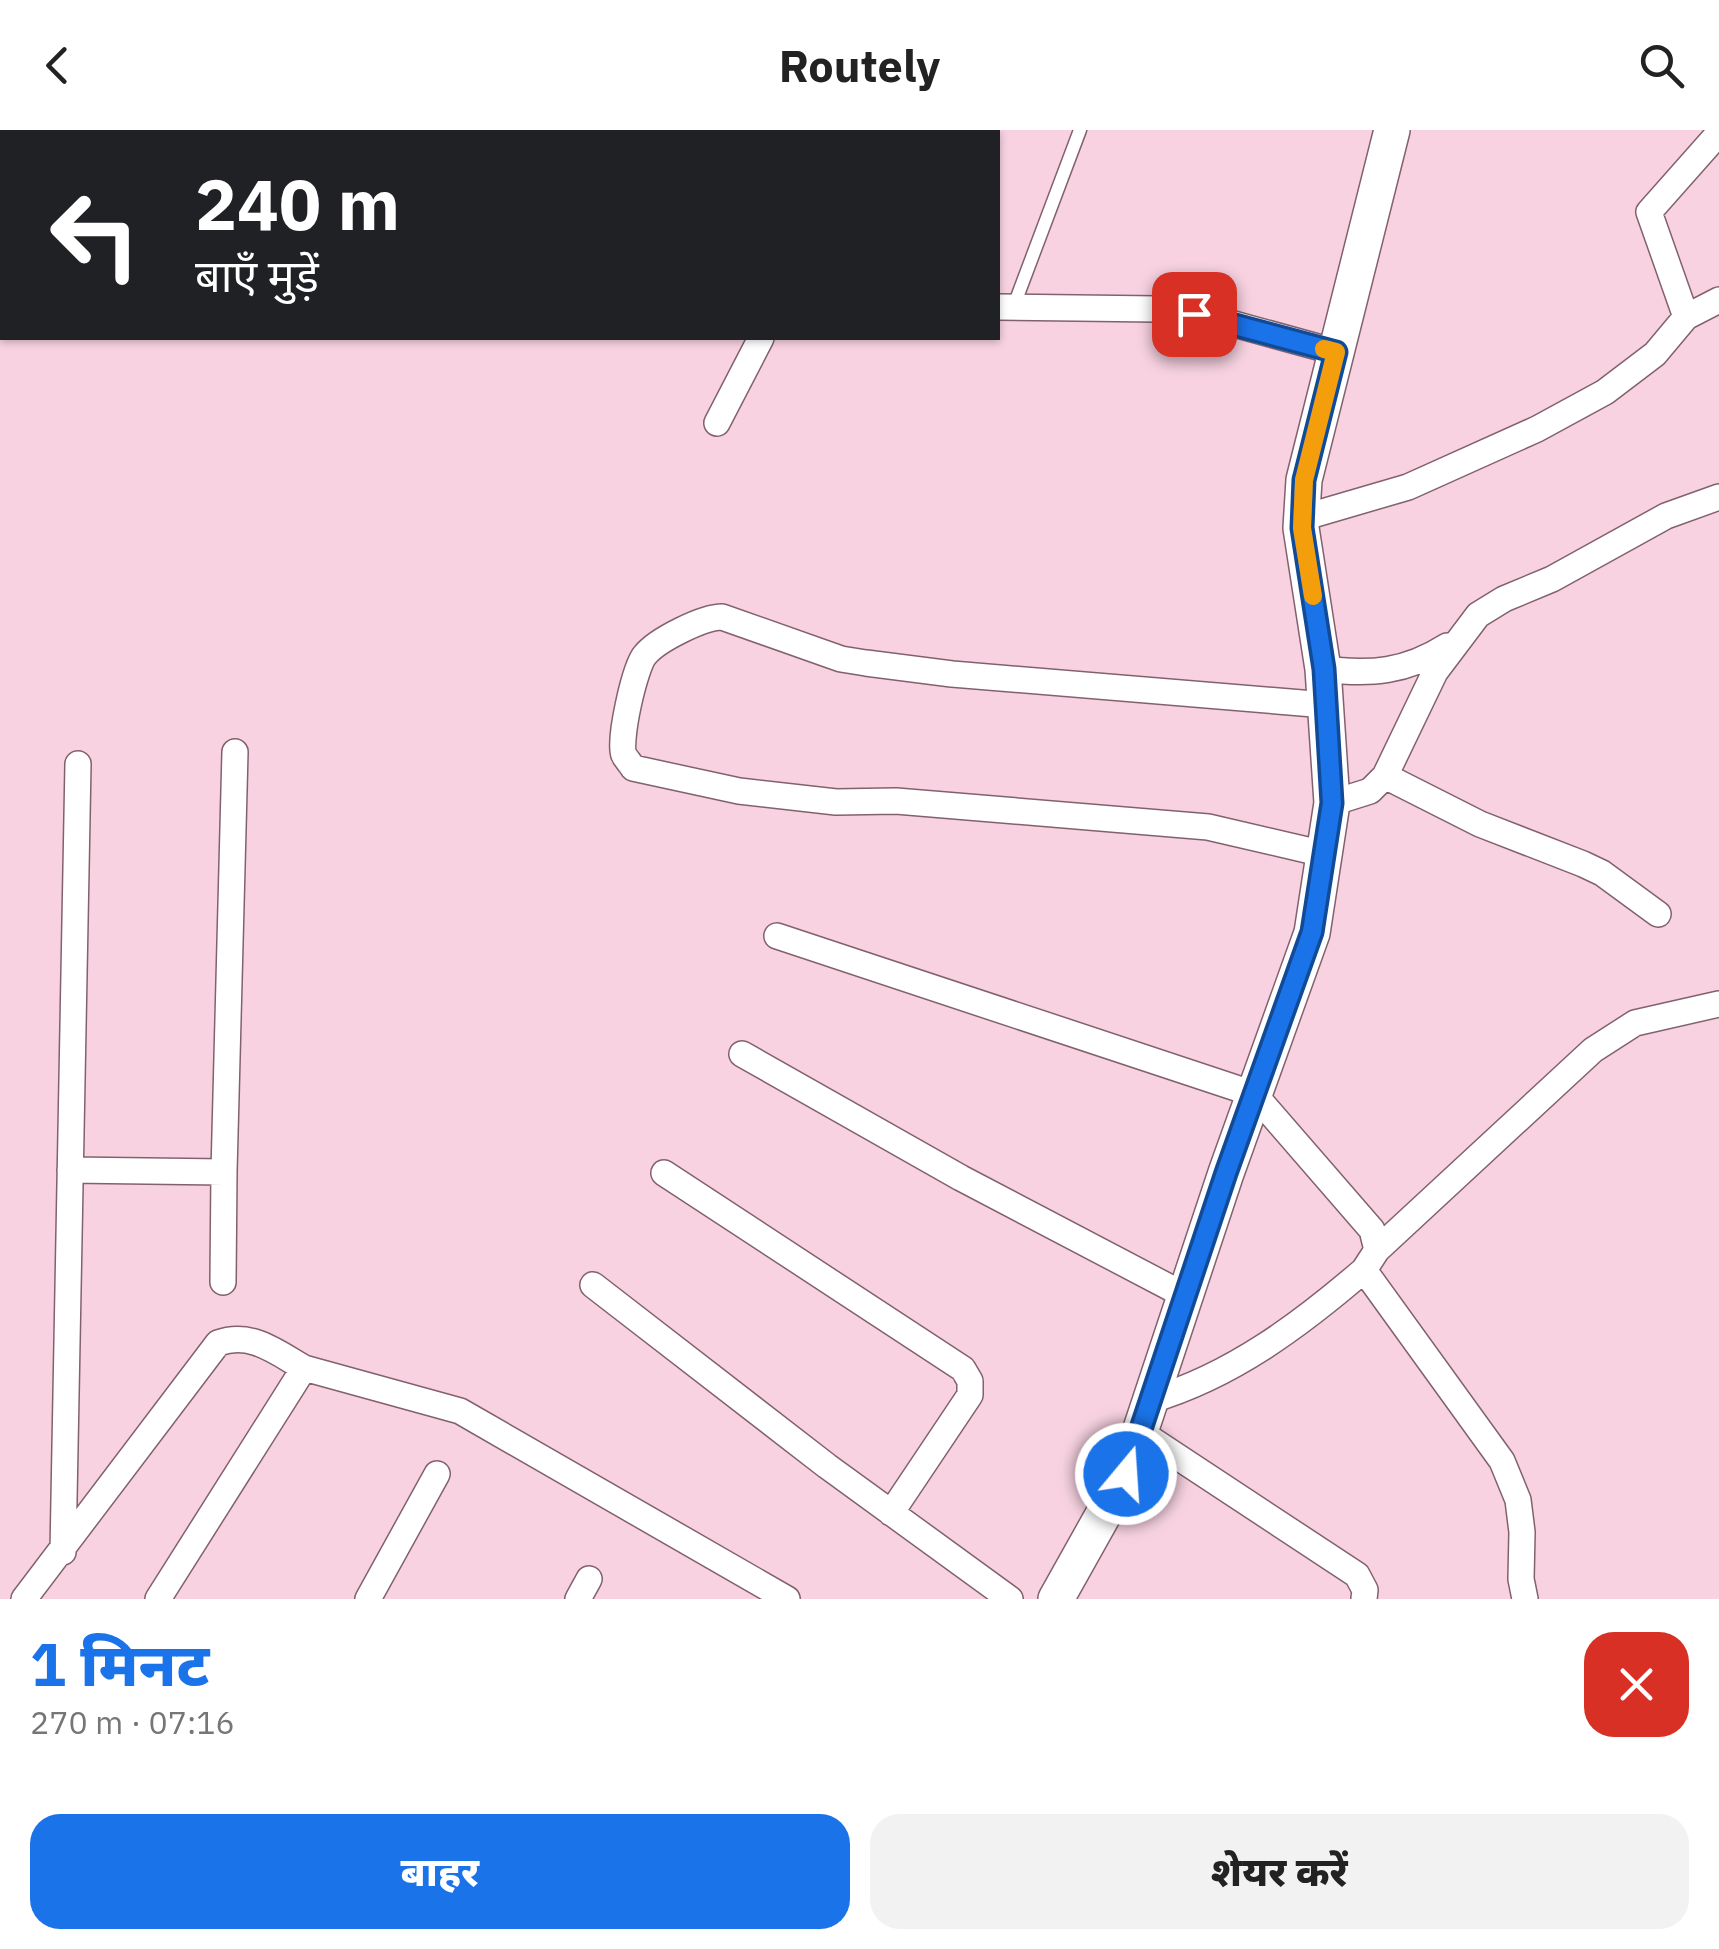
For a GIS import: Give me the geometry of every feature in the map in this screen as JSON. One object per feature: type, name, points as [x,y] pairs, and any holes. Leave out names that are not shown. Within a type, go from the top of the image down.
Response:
[{"type":"street","points":[[1056,1599],[1126,1474],[1184,1295],[1312,932],[1332,803],[1324,669],[1302,518],[1304,480],[1392,130]]},
{"type":"street","points":[[1686,317],[1649,212],[1719,133]]},
{"type":"street","points":[[1302,518],[1408,487],[1537,429],[1605,392],[1655,354],[1686,317],[1719,300]]},
{"type":"street","points":[[1005,308],[1156,309],[1194,314],[1336,352]]},
{"type":"street","points":[[717,423],[760,340]]},
{"type":"street","points":[[1332,803],[1370,791],[1386,776],[1434,672],[1478,615],[1666,516],[1717,500]]},
{"type":"street","points":[[1324,854],[1208,827],[896,801],[836,802],[739,791],[633,768],[624,755],[622,741],[638,664],[647,651],[708,617],[722,617],[841,659],[866,663],[952,674],[1326,704]]},
{"type":"street","points":[[1324,669],[1378,672],[1407,666],[1422,662],[1460,638]]},
{"type":"street","points":[[223,1282],[235,752]]},
{"type":"street","points":[[62,1552],[78,764]]},
{"type":"street","points":[[1386,776],[1480,824],[1602,873],[1658,914]]},
{"type":"street","points":[[777,936],[1254,1094],[1372,1230],[1370,1260],[1502,1461],[1518,1500],[1522,1532],[1520,1579],[1525,1599]]},
{"type":"street","points":[[1145,1416],[1182,1391],[1268,1346],[1370,1260],[1593,1050],[1635,1023],[1674,1012],[1716,1013]]},
{"type":"street","points":[[742,1054],[961,1178],[1184,1295]]},
{"type":"street","points":[[70,1170],[224,1172]]},
{"type":"street","points":[[664,1173],[963,1369],[970,1381],[970,1395],[891,1513]]},
{"type":"street","points":[[593,1285],[1010,1599]]},
{"type":"street","points":[[24,1599],[218,1344],[233,1338],[256,1341],[304,1368],[460,1411],[787,1599]]},
{"type":"street","points":[[158,1599],[304,1368]]},
{"type":"street","points":[[1145,1416],[1357,1575],[1365,1590],[1364,1599]]},
{"type":"street","points":[[368,1599],[438,1474]]},
{"type":"lane","points":[[1005,308],[1080,130]]},
{"type":"slow traffic","points":[[1313,596],[1302,528],[1304,480],[1336,352],[1324,349]]},
{"type":"route","points":[[1126,1474],[1184,1295],[1312,932],[1332,803],[1324,669],[1302,528],[1304,480],[1336,352],[1194,314]]}]
